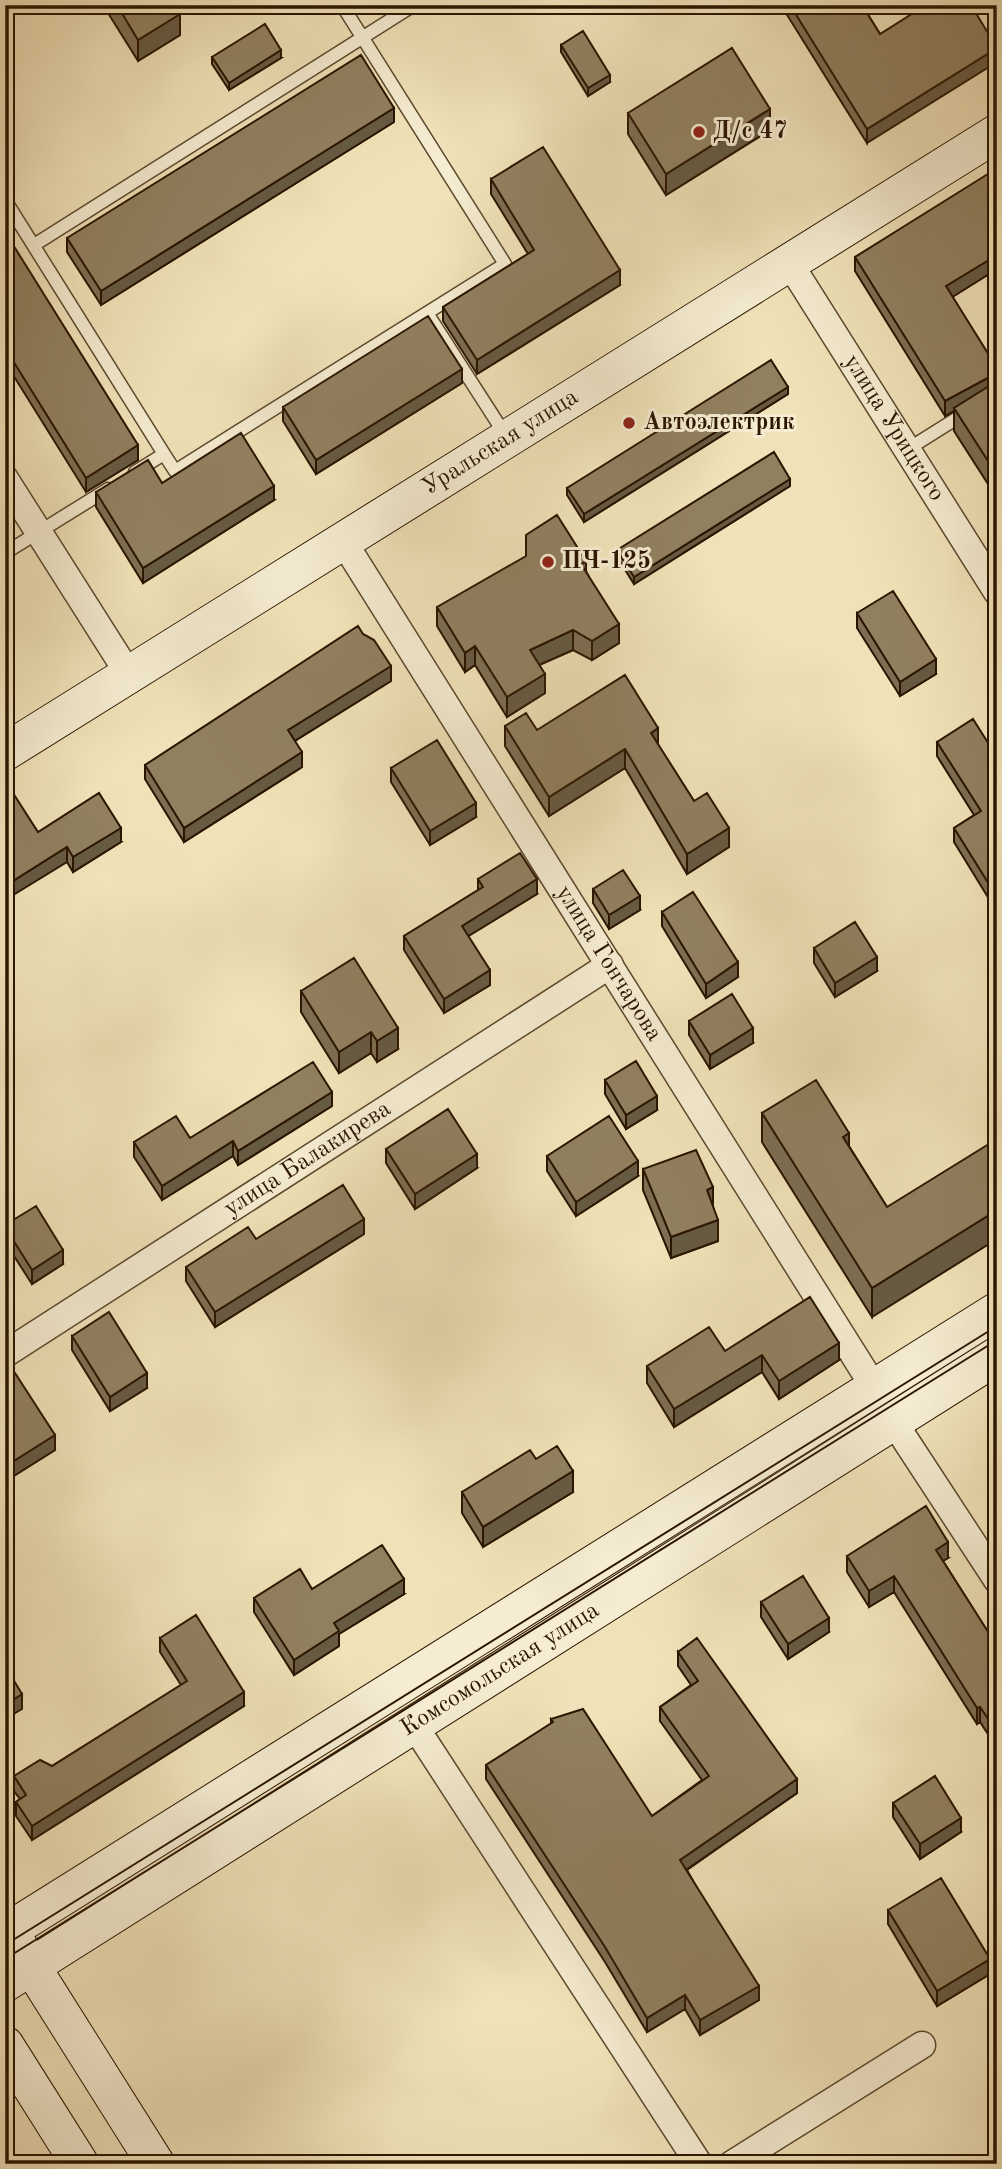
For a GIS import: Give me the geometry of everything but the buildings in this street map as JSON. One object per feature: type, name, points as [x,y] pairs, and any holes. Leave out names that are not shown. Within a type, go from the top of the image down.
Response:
[{"type":"main road","name":"Уральская улица","points":[[5,752],[128,673],[995,139]]},
{"type":"main road","name":"Комсомольская улица","points":[[6,1929],[997,1311]]},
{"type":"main road","name":"Комсомольская улица","points":[[18,1975],[997,1356]]},
{"type":"main road","points":[[6,1929],[18,1975],[156,2164]]},
{"type":"main road","points":[[5,2045],[80,2164]]},
{"type":"street","name":"улица Урицкого","points":[[790,264],[997,592]]},
{"type":"street","points":[[5,479],[128,673]]},
{"type":"street","name":"улица Гончарова","points":[[343,541],[874,1387]]},
{"type":"street","name":"улица Балакирева","points":[[5,1354],[610,965]]},
{"type":"street","points":[[893,1421],[997,1580]]},
{"type":"street","points":[[414,1724],[699,2164]]},
{"type":"street","points":[[732,2164],[922,2045]]},
{"type":"lane","points":[[5,200],[175,471],[505,264],[341,5]]},
{"type":"lane","points":[[34,245],[414,5]]},
{"type":"lane","points":[[427,313],[508,439]]},
{"type":"lane","points":[[908,449],[974,408]]},
{"type":"lane","points":[[5,554],[164,454]]},
{"type":"tram line","points":[[5,1945],[997,1326]]},
{"type":"tram line","points":[[5,1959],[997,1340]]},
{"type":"place","name":"Д/с 47","points":[[699,132]]},
{"type":"place","name":"Автоэлектрик","points":[[629,423]]},
{"type":"place","name":"ПЧ-125","points":[[548,562]]}]
